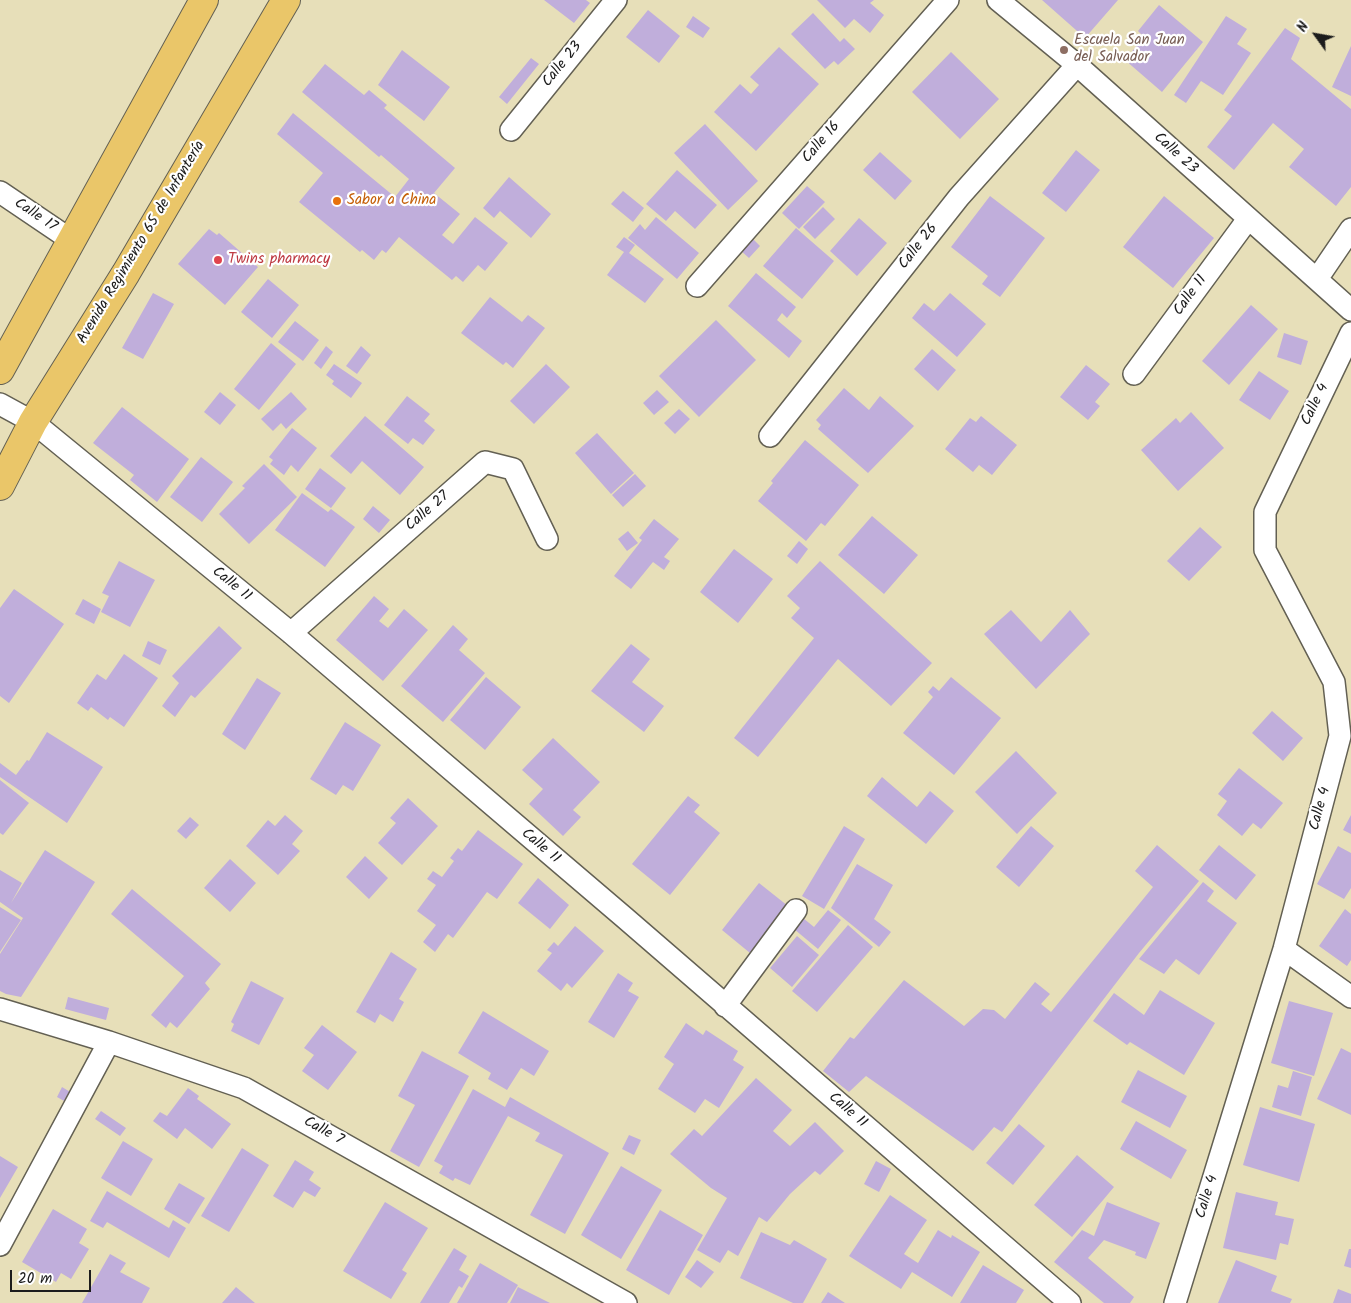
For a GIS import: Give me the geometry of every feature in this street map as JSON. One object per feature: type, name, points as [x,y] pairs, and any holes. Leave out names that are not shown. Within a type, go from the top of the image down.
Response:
[{"type":"highway","points":[[0,370],[204,0]]},
{"type":"highway","name":"Avenida Regimiento 65 de Infantería","points":[[0,486],[33,422],[126,273],[286,0]]},
{"type":"street","name":"Calle 23","points":[[511,130],[616,0]]},
{"type":"street","name":"Calle 16","points":[[696,286],[948,0]]},
{"type":"street","name":"Calle 23","points":[[998,0],[1077,65],[1351,310]]},
{"type":"street","name":"Calle 26","points":[[770,436],[959,197],[1077,65]]},
{"type":"street","name":"Calle 17","points":[[0,192],[71,240]]},
{"type":"street","name":"Calle 11","points":[[1134,374],[1248,219]]},
{"type":"street","points":[[1317,279],[1351,229]]},
{"type":"street","name":"Calle 4","points":[[1175,1303],[1284,949],[1340,736],[1334,682],[1265,550],[1265,512],[1351,333]]},
{"type":"street","name":"Calle 11","points":[[0,404],[33,422],[291,634],[1070,1303]]},
{"type":"street","name":"Calle 27","points":[[291,634],[485,462],[513,469],[547,539]]},
{"type":"street","points":[[725,1006],[796,910]]},
{"type":"street","points":[[1284,949],[1351,997]]},
{"type":"street","name":"Calle 7","points":[[0,1009],[109,1042],[244,1088],[626,1303]]},
{"type":"street","points":[[0,1245],[109,1042]]},
{"type":"building","points":[[544,0],[586,0],[590,3],[574,23]]},
{"type":"building","points":[[817,0],[874,0],[870,3],[884,15],[870,33],[854,19],[845,28]]},
{"type":"building","points":[[1042,0],[1118,0],[1085,38]]},
{"type":"building","points":[[1159,5],[1203,42],[1162,92],[1125,60],[1144,37],[1138,31]]},
{"type":"building","points":[[648,10],[680,36],[659,63],[626,37]]},
{"type":"building","points":[[813,13],[840,42],[844,38],[855,49],[838,65],[834,61],[825,69],[791,34]]},
{"type":"building","points":[[693,16],[710,28],[703,38],[686,27]]},
{"type":"building","points":[[1226,16],[1247,29],[1237,44],[1251,53],[1223,95],[1201,81],[1186,103],[1174,95]]},
{"type":"building","points":[[1285,28],[1300,38],[1291,59],[1351,109],[1351,187],[1336,206],[1289,167],[1304,149],[1273,123],[1234,170],[1207,147],[1232,116],[1224,110]]},
{"type":"building","points":[[1351,46],[1351,96],[1332,87]]},
{"type":"building","points":[[779,47],[819,84],[756,151],[714,112],[740,84],[751,94],[759,85],[750,77]]},
{"type":"building","points":[[402,50],[450,87],[424,121],[378,85]]},
{"type":"building","points":[[951,52],[999,99],[960,139],[912,92]]},
{"type":"building","points":[[531,58],[539,64],[507,104],[499,97]]},
{"type":"building","points":[[325,64],[364,95],[369,90],[387,105],[384,108],[455,168],[434,193],[460,214],[442,235],[453,244],[475,217],[508,243],[485,271],[478,265],[463,282],[456,276],[452,280],[399,237],[386,253],[382,250],[374,260],[362,250],[360,252],[299,202],[323,173],[277,134],[293,113],[395,197],[409,179],[381,155],[379,157],[302,92]]},
{"type":"building","points":[[705,124],[758,181],[728,210],[674,153]]},
{"type":"building","points":[[1076,150],[1100,170],[1066,212],[1042,193]]},
{"type":"building","points":[[880,152],[912,181],[895,200],[863,170]]},
{"type":"building","points":[[677,170],[717,205],[695,229],[675,211],[666,221],[646,204]]},
{"type":"building","points":[[509,177],[551,214],[531,238],[500,211],[494,218],[483,208]]},
{"type":"building","points":[[807,186],[825,202],[799,229],[782,213]]},
{"type":"building","points":[[623,191],[644,208],[633,222],[611,204]]},
{"type":"building","points":[[990,196],[1045,238],[1000,297],[982,284],[988,276],[951,247]]},
{"type":"building","points":[[1164,196],[1214,238],[1173,288],[1123,247]]},
{"type":"building","points":[[823,207],[835,219],[815,239],[803,227]]},
{"type":"building","points":[[656,217],[699,253],[677,279],[628,238],[640,224],[645,230]]},
{"type":"building","points":[[859,218],[887,243],[857,276],[830,251]]},
{"type":"building","points":[[796,228],[834,261],[802,299],[763,266]]},
{"type":"building","points":[[209,229],[217,235],[219,233],[258,267],[225,305],[178,264]]},
{"type":"building","points":[[624,237],[635,245],[629,253],[664,279],[645,303],[607,275],[624,252],[616,247]]},
{"type":"building","points":[[752,238],[760,246],[749,258],[740,250]]},
{"type":"building","points":[[756,273],[796,307],[787,318],[782,313],[777,320],[802,341],[789,358],[728,306]]},
{"type":"building","points":[[268,279],[299,305],[272,338],[241,312]]},
{"type":"building","points":[[153,293],[174,304],[143,359],[122,348]]},
{"type":"building","points":[[950,293],[986,324],[957,357],[912,318],[924,303],[934,311]]},
{"type":"building","points":[[490,297],[522,322],[528,315],[545,328],[513,368],[506,362],[503,365],[461,333]]},
{"type":"building","points":[[1251,305],[1278,329],[1229,385],[1202,361]]},
{"type":"building","points":[[716,320],[756,360],[699,417],[659,376]]},
{"type":"building","points":[[295,321],[319,340],[303,361],[278,342]]},
{"type":"building","points":[[1284,333],[1308,341],[1301,365],[1277,357]]},
{"type":"building","points":[[271,343],[296,364],[259,410],[234,389]]},
{"type":"building","points":[[326,346],[333,352],[321,369],[314,363]]},
{"type":"building","points":[[361,346],[371,355],[357,374],[346,366]]},
{"type":"building","points":[[932,349],[956,370],[938,391],[914,369]]},
{"type":"building","points":[[334,364],[362,383],[351,398],[332,384],[334,381],[326,375]]},
{"type":"building","points":[[546,364],[570,387],[534,424],[510,401]]},
{"type":"building","points":[[1086,365],[1110,384],[1095,402],[1100,406],[1088,420],[1060,397]]},
{"type":"building","points":[[1259,371],[1289,391],[1270,420],[1239,400]]},
{"type":"building","points":[[844,388],[869,410],[880,396],[914,426],[868,473],[818,429],[821,425],[816,420]]},
{"type":"building","points":[[657,390],[669,402],[654,415],[643,403]]},
{"type":"building","points":[[220,392],[236,405],[220,425],[204,412]]},
{"type":"building","points":[[291,392],[307,409],[286,429],[281,423],[273,431],[261,419]]},
{"type":"building","points":[[407,396],[430,414],[424,421],[435,430],[423,445],[413,438],[408,444],[384,425]]},
{"type":"building","points":[[122,407],[189,459],[157,502],[130,480],[134,475],[93,443]]},
{"type":"building","points":[[679,409],[690,419],[675,434],[664,423]]},
{"type":"building","points":[[1191,412],[1224,448],[1178,491],[1141,450],[1176,418],[1180,423]]},
{"type":"building","points":[[365,416],[424,467],[400,495],[362,461],[351,474],[330,456]]},
{"type":"building","points":[[981,416],[1017,445],[992,475],[979,465],[973,472],[945,449],[970,418],[976,422]]},
{"type":"building","points":[[292,428],[317,448],[298,472],[291,465],[284,475],[270,464],[273,460],[269,457]]},
{"type":"building","points":[[597,433],[634,473],[611,494],[575,453]]},
{"type":"building","points":[[805,440],[859,485],[825,526],[821,523],[806,541],[758,501],[773,483],[771,481]]},
{"type":"building","points":[[201,457],[233,482],[202,522],[170,497]]},
{"type":"building","points":[[264,464],[297,497],[249,544],[219,514],[245,488],[242,486]]},
{"type":"building","points":[[320,468],[346,488],[331,508],[305,489]]},
{"type":"building","points":[[635,474],[646,486],[623,507],[612,495]]},
{"type":"building","points":[[302,493],[328,512],[331,509],[355,527],[325,567],[275,530]]},
{"type":"building","points":[[373,506],[390,520],[379,533],[363,519]]},
{"type":"building","points":[[872,516],[918,555],[884,594],[838,555]]},
{"type":"building","points":[[654,519],[679,539],[664,557],[670,561],[664,570],[653,562],[631,589],[614,576],[642,540],[639,538]]},
{"type":"building","points":[[1200,527],[1222,547],[1189,581],[1167,561]]},
{"type":"building","points":[[628,531],[638,543],[627,551],[618,539]]},
{"type":"building","points":[[799,541],[808,549],[797,564],[787,556]]},
{"type":"building","points":[[734,549],[773,579],[738,623],[700,592]]},
{"type":"building","points":[[119,561],[155,580],[130,627],[101,612],[109,596],[102,593]]},
{"type":"building","points":[[820,561],[932,663],[891,706],[838,659],[758,757],[734,738],[814,638],[791,618],[800,608],[787,596]]},
{"type":"building","points":[[14,589],[64,624],[9,703],[0,696],[0,608]]},
{"type":"building","points":[[374,596],[389,609],[379,621],[388,628],[404,609],[428,630],[383,681],[336,640]]},
{"type":"building","points":[[83,599],[101,609],[94,624],[75,614]]},
{"type":"building","points":[[1011,610],[1041,642],[1070,610],[1090,634],[1036,689],[984,634]]},
{"type":"building","points":[[453,625],[468,639],[459,650],[485,673],[443,722],[401,686]]},
{"type":"building","points":[[219,626],[242,648],[195,698],[191,695],[175,717],[162,706],[179,683],[172,676]]},
{"type":"building","points":[[148,641],[167,650],[160,665],[142,656]]},
{"type":"building","points":[[631,644],[650,659],[632,682],[664,706],[644,732],[591,691]]},
{"type":"building","points":[[124,654],[158,678],[124,727],[110,717],[108,720],[91,707],[88,711],[77,703],[97,674],[106,680]]},
{"type":"building","points":[[486,677],[521,707],[485,750],[450,720]]},
{"type":"building","points":[[951,677],[1001,718],[954,775],[903,733],[933,697],[928,692],[933,686],[939,691]]},
{"type":"building","points":[[257,678],[281,693],[245,750],[222,734]]},
{"type":"building","points":[[1272,711],[1303,738],[1283,761],[1252,733]]},
{"type":"building","points":[[345,722],[381,745],[353,791],[343,785],[336,795],[310,779]]},
{"type":"building","points":[[47,732],[103,767],[67,823],[0,777],[0,763],[16,775],[27,760],[29,761]]},
{"type":"building","points":[[553,738],[600,782],[573,810],[581,817],[563,836],[529,804],[543,789],[522,770]]},
{"type":"building","points":[[1016,751],[1057,793],[1017,834],[975,792]]},
{"type":"building","points":[[1239,768],[1283,803],[1261,829],[1253,823],[1242,836],[1217,815],[1227,801],[1218,794]]},
{"type":"building","points":[[882,777],[917,807],[930,791],[954,811],[926,844],[867,796]]},
{"type":"building","points":[[0,780],[29,803],[3,835],[0,833]]},
{"type":"building","points":[[688,796],[700,805],[694,812],[720,833],[670,895],[632,864]]},
{"type":"building","points":[[408,798],[438,826],[402,865],[378,843],[396,823],[390,818]]},
{"type":"building","points":[[285,815],[303,831],[292,844],[300,851],[278,875],[246,846],[268,820],[275,826]]},
{"type":"building","points":[[1351,815],[1351,834],[1343,830]]},
{"type":"building","points":[[190,817],[199,825],[186,839],[177,831]]},
{"type":"building","points":[[844,826],[865,839],[824,909],[802,896]]},
{"type":"building","points":[[1031,826],[1054,846],[1019,887],[996,867]]},
{"type":"building","points":[[478,830],[523,864],[497,899],[487,892],[453,938],[448,934],[435,952],[423,942],[436,925],[417,911],[436,885],[427,879],[433,871],[442,877],[454,861],[450,858],[458,848],[462,851]]},
{"type":"building","points":[[1157,845],[1199,881],[1139,953],[1002,1132],[994,1127],[973,1151],[866,1076],[849,1092],[823,1071],[850,1037],[854,1039],[904,980],[964,1026],[983,1009],[994,1010],[1005,1019],[1035,982],[1050,994],[1041,1004],[1051,1012],[1153,887],[1135,871]]},
{"type":"building","points":[[1219,845],[1256,875],[1236,900],[1199,870]]},
{"type":"building","points":[[1338,846],[1351,853],[1351,888],[1344,899],[1317,884]]},
{"type":"building","points":[[45,850],[95,882],[21,997],[6,994],[0,991],[0,954],[23,918],[0,902],[0,870],[22,883],[11,903]]},
{"type":"building","points":[[365,856],[388,878],[369,899],[346,877]]},
{"type":"building","points":[[230,859],[256,883],[230,912],[204,888]]},
{"type":"building","points":[[857,864],[893,885],[874,919],[891,932],[879,947],[831,908]]},
{"type":"building","points":[[538,878],[569,905],[550,929],[518,903]]},
{"type":"building","points":[[1203,882],[1214,891],[1207,901],[1237,923],[1199,975],[1176,959],[1164,974],[1139,959]]},
{"type":"building","points":[[759,883],[788,906],[750,953],[722,930]]},
{"type":"building","points":[[132,889],[221,964],[205,983],[210,989],[177,1028],[170,1022],[166,1028],[151,1015],[184,976],[111,914]]},
{"type":"building","points":[[0,907],[21,920],[0,952]]},
{"type":"building","points":[[1345,909],[1351,914],[1351,960],[1347,966],[1319,946]]},
{"type":"building","points":[[828,910],[841,920],[818,949],[794,929],[803,918],[814,927]]},
{"type":"building","points":[[848,925],[873,947],[817,1012],[792,991]]},
{"type":"building","points":[[575,926],[604,951],[572,988],[567,983],[561,991],[537,971],[552,953],[547,950],[554,942],[558,946]]},
{"type":"building","points":[[797,936],[819,955],[792,987],[770,968]]},
{"type":"building","points":[[391,952],[417,969],[399,999],[404,1002],[393,1022],[380,1014],[375,1023],[356,1012]]},
{"type":"building","points":[[618,973],[633,983],[628,991],[639,997],[614,1038],[588,1022]]},
{"type":"building","points":[[251,981],[284,998],[259,1045],[231,1031],[234,1024],[231,1022]]},
{"type":"building","points":[[1160,990],[1215,1023],[1184,1075],[1130,1042],[1127,1045],[1093,1021],[1114,993],[1144,1015]]},
{"type":"building","points":[[68,997],[109,1008],[106,1020],[65,1009]]},
{"type":"building","points":[[1289,1001],[1333,1013],[1314,1076],[1271,1063]]},
{"type":"building","points":[[483,1011],[549,1051],[534,1076],[521,1068],[507,1090],[488,1079],[491,1073],[458,1053]]},
{"type":"building","points":[[686,1023],[703,1035],[706,1030],[738,1051],[733,1060],[744,1067],[719,1108],[705,1099],[695,1113],[658,1089],[674,1064],[664,1057]]},
{"type":"building","points":[[322,1025],[357,1052],[328,1090],[302,1071],[314,1055],[304,1048]]},
{"type":"building","points":[[1341,1048],[1351,1053],[1351,1115],[1317,1099]]},
{"type":"building","points":[[422,1051],[469,1076],[419,1167],[390,1151],[415,1105],[398,1096]]},
{"type":"building","points":[[1138,1070],[1187,1096],[1170,1128],[1121,1102]]},
{"type":"building","points":[[1293,1071],[1312,1077],[1301,1116],[1272,1107],[1278,1085],[1288,1088]]},
{"type":"building","points":[[756,1078],[792,1110],[773,1131],[790,1146],[815,1122],[844,1151],[820,1175],[815,1171],[790,1194],[767,1222],[759,1217],[738,1256],[728,1250],[720,1263],[697,1250],[727,1198],[711,1188],[670,1154],[694,1129],[702,1136]]},
{"type":"building","points":[[62,1087],[72,1093],[66,1102],[57,1097]]},
{"type":"building","points":[[188,1088],[199,1096],[197,1099],[231,1124],[212,1149],[185,1128],[177,1139],[153,1121],[160,1112],[167,1116]]},
{"type":"building","points":[[473,1089],[505,1107],[510,1097],[609,1153],[565,1234],[530,1215],[563,1155],[535,1141],[540,1133],[508,1116],[470,1185],[455,1178],[453,1181],[439,1173],[443,1166],[434,1161]]},
{"type":"building","points":[[1260,1107],[1315,1124],[1299,1182],[1243,1165]]},
{"type":"building","points":[[101,1111],[126,1128],[120,1136],[95,1119]]},
{"type":"building","points":[[1136,1121],[1187,1150],[1171,1179],[1120,1149]]},
{"type":"building","points":[[1019,1124],[1045,1146],[1013,1185],[986,1163]]},
{"type":"building","points":[[629,1135],[641,1140],[634,1155],[622,1149]]},
{"type":"building","points":[[123,1141],[153,1159],[131,1196],[101,1178]]},
{"type":"building","points":[[242,1148],[269,1165],[229,1232],[201,1216]]},
{"type":"building","points":[[1077,1155],[1114,1187],[1072,1237],[1034,1205]]},
{"type":"building","points":[[0,1156],[18,1167],[0,1198]]},
{"type":"building","points":[[295,1160],[314,1172],[309,1180],[321,1188],[315,1197],[304,1191],[293,1208],[273,1196]]},
{"type":"building","points":[[876,1161],[891,1169],[879,1192],[864,1184]]},
{"type":"building","points":[[621,1166],[662,1190],[621,1259],[581,1235]]},
{"type":"building","points":[[179,1183],[205,1198],[189,1224],[164,1209]]},
{"type":"building","points":[[107,1191],[169,1228],[173,1220],[186,1228],[169,1258],[107,1222],[103,1228],[90,1221]]},
{"type":"building","points":[[1236,1192],[1278,1202],[1275,1215],[1294,1219],[1288,1245],[1280,1243],[1276,1260],[1223,1248]]},
{"type":"building","points":[[890,1195],[927,1220],[904,1254],[918,1263],[938,1230],[951,1238],[952,1235],[980,1252],[952,1297],[912,1272],[901,1289],[849,1256]]},
{"type":"building","points":[[385,1202],[428,1228],[402,1270],[407,1273],[391,1299],[343,1271]]},
{"type":"building","points":[[1107,1202],[1160,1223],[1146,1259],[1135,1255],[1136,1252],[1104,1240],[1088,1258],[1134,1297],[1130,1303],[1104,1303],[1054,1262],[1082,1230],[1094,1236]]},
{"type":"building","points":[[53,1209],[87,1229],[79,1243],[89,1249],[71,1279],[61,1273],[56,1282],[22,1262]]},
{"type":"building","points":[[660,1210],[703,1235],[669,1295],[626,1270]]},
{"type":"building","points":[[761,1232],[790,1245],[794,1240],[827,1259],[803,1303],[793,1303],[740,1278]]},
{"type":"building","points":[[454,1248],[467,1256],[459,1270],[469,1276],[462,1288],[459,1286],[449,1303],[420,1303]]},
{"type":"building","points":[[1349,1249],[1351,1249],[1351,1268],[1344,1266]]},
{"type":"building","points":[[110,1254],[126,1263],[120,1272],[150,1288],[142,1303],[82,1303]]},
{"type":"building","points":[[697,1260],[714,1272],[701,1288],[685,1277]]},
{"type":"building","points":[[1236,1260],[1277,1276],[1271,1291],[1292,1299],[1290,1303],[1218,1303]]},
{"type":"building","points":[[480,1263],[518,1285],[507,1303],[457,1303]]},
{"type":"building","points":[[983,1265],[1024,1290],[1016,1303],[960,1303]]},
{"type":"building","points":[[236,1287],[255,1303],[222,1303]]},
{"type":"building","points":[[518,1287],[550,1303],[510,1303]]},
{"type":"building","points":[[1338,1289],[1351,1294],[1351,1303],[1333,1303]]},
{"type":"building","points":[[828,1292],[845,1303],[821,1303]]},
{"type":"place","name":"Escuela San Juan del Salvador","points":[[1064,50]]},
{"type":"place","name":"Sabor a China","points":[[337,201]]},
{"type":"place","name":"Twins pharmacy","points":[[218,260]]}]
